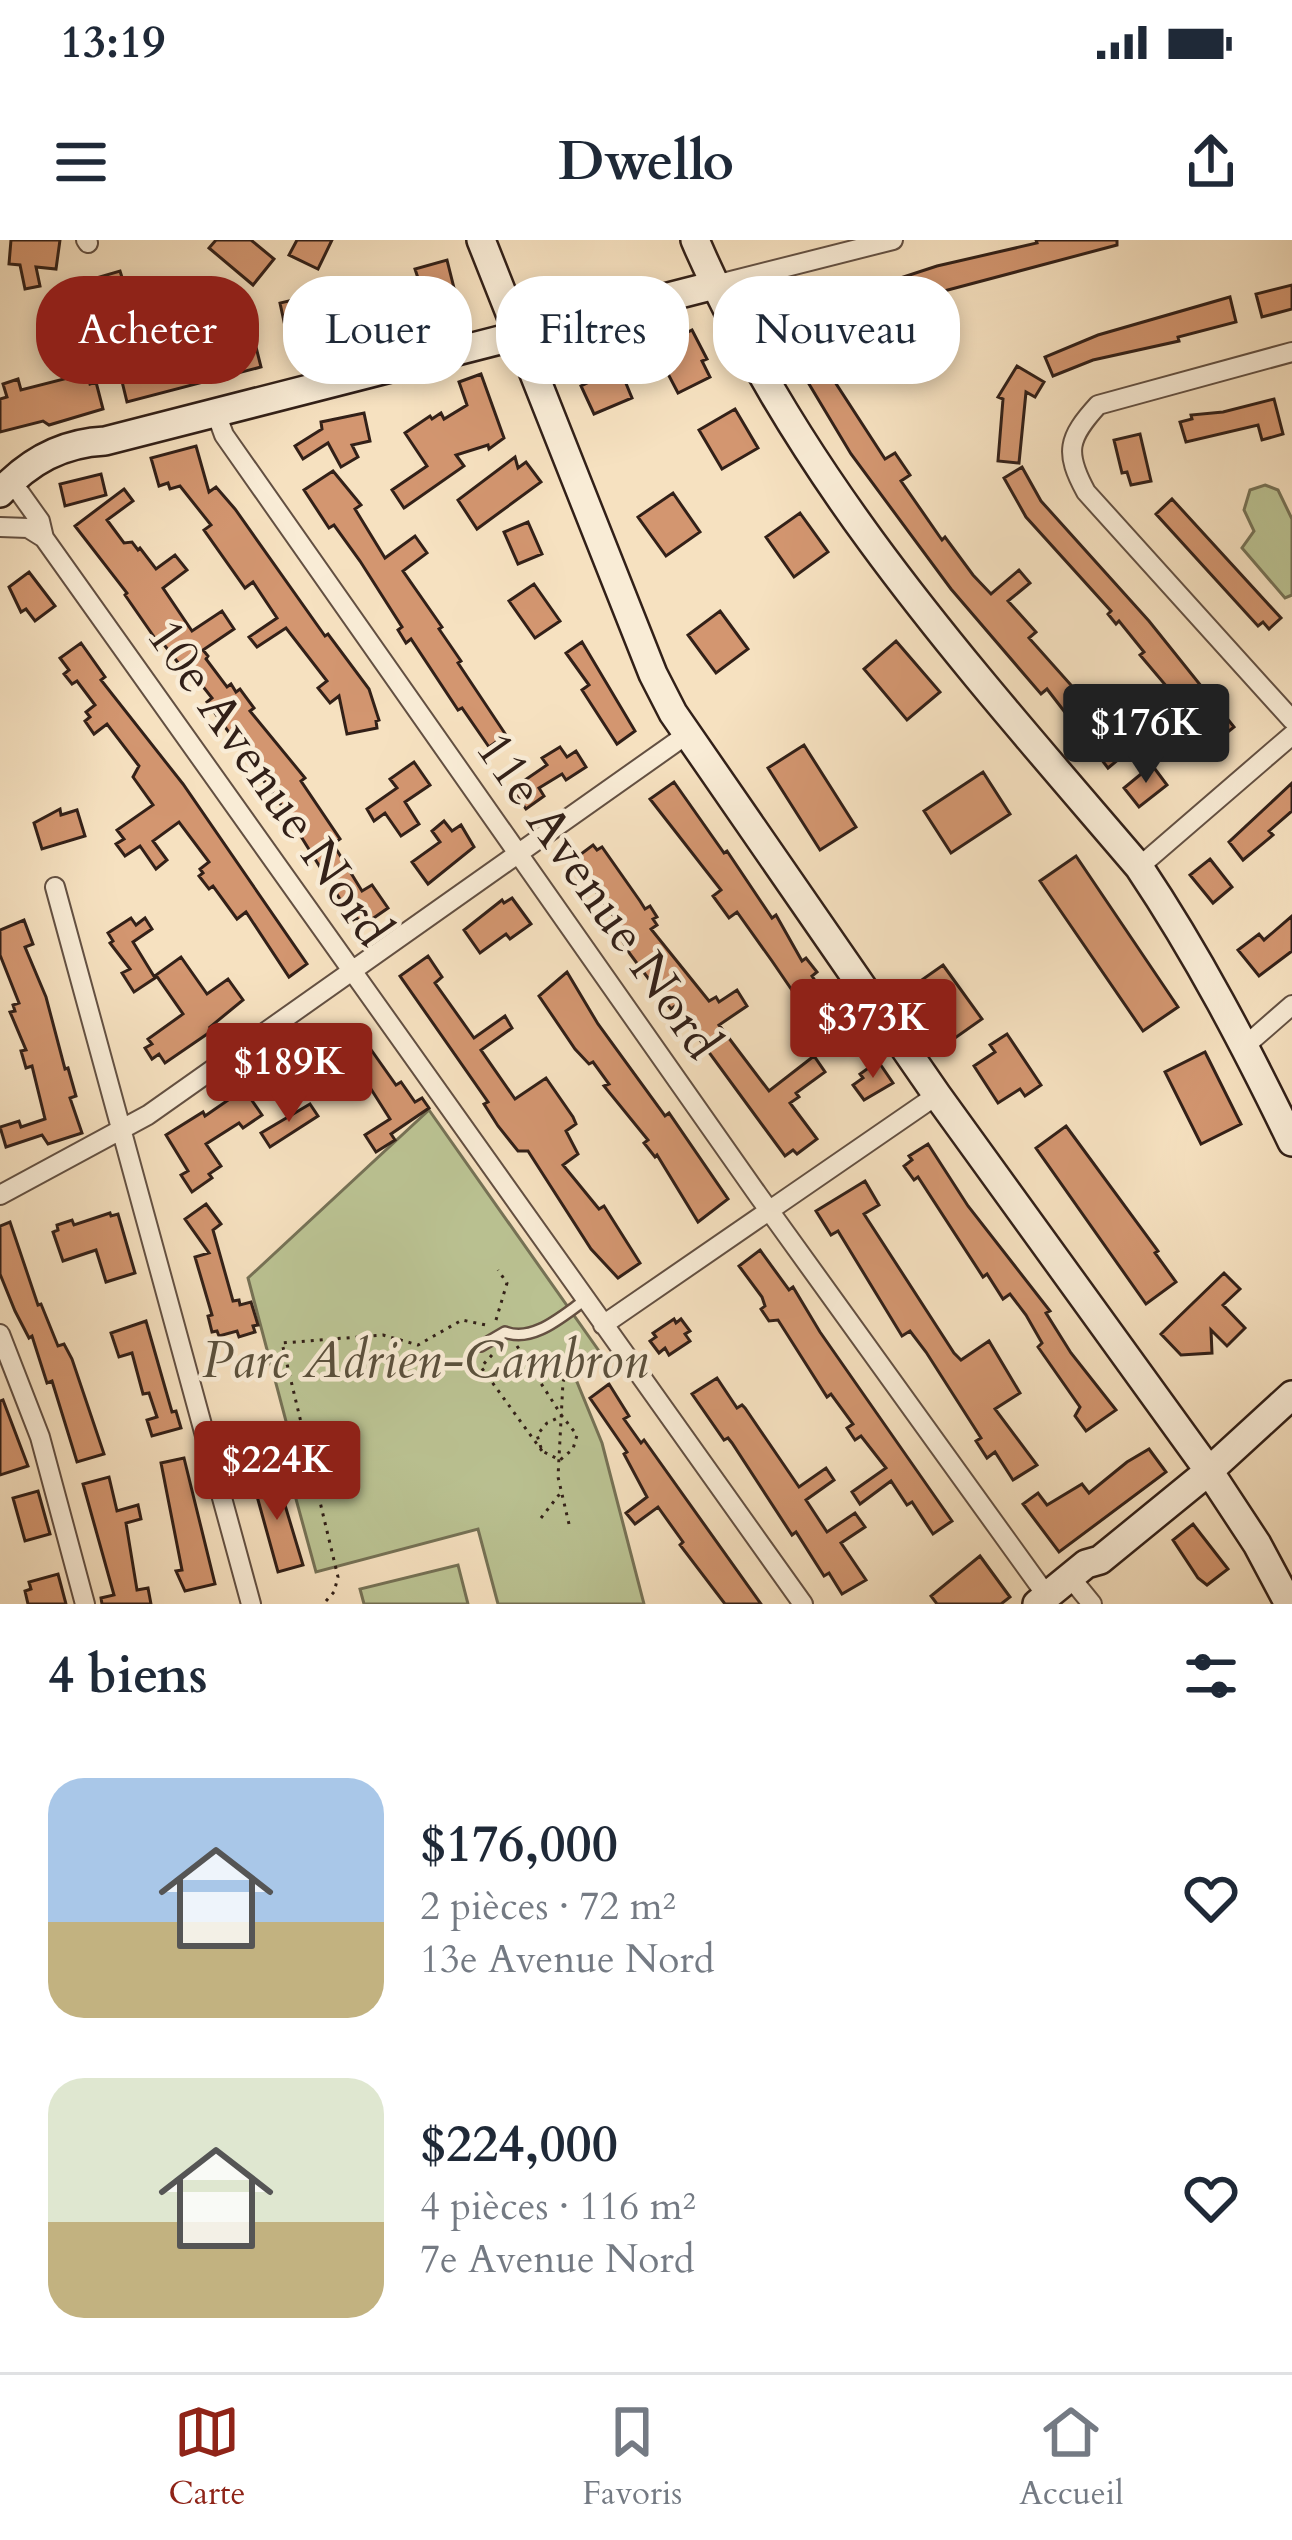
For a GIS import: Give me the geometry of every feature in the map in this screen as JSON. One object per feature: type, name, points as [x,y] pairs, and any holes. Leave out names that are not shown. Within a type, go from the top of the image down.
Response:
[{"type":"main road","points":[[481,240],[496,278]]},
{"type":"main road","points":[[694,240],[713,281]]},
{"type":"main road","points":[[0,517],[10,493],[105,441],[496,341]]},
{"type":"main road","points":[[538,384],[653,674],[686,735],[1209,1472],[1257,1544],[1288,1604]]},
{"type":"main road","points":[[766,384],[917,606],[1139,867],[1187,940],[1292,1142]]},
{"type":"main road","points":[[1063,1599],[1094,1575],[1100,1560],[1209,1472],[1292,1395]]},
{"type":"street","points":[[750,276],[892,240]]},
{"type":"street","points":[[1292,352],[1098,404],[1072,442],[1072,466],[1086,492],[1292,720]]},
{"type":"street","name":"11e Avenue Nord","points":[[216,413],[224,435],[769,1211],[1063,1599]]},
{"type":"street","name":"10e Avenue Nord","points":[[10,493],[40,521],[44,538],[803,1604]]},
{"type":"street","points":[[0,527],[28,527],[44,538]]},
{"type":"street","points":[[0,1195],[124,1130],[686,735]]},
{"type":"street","points":[[1139,867],[1292,735]]},
{"type":"street","points":[[55,887],[251,1604]]},
{"type":"street","points":[[1245,1046],[1292,1005]]},
{"type":"street","points":[[608,1333],[769,1211],[938,1095]]},
{"type":"street","points":[[0,1334],[40,1437],[85,1604]]},
{"type":"lane","points":[[482,1346],[505,1332],[532,1333],[585,1300]]},
{"type":"path","points":[[326,1601],[338,1577],[282,1343],[383,1335],[418,1345],[462,1320],[494,1328],[507,1283],[498,1270]]},
{"type":"path","points":[[569,1524],[560,1460],[567,1372],[608,1333]]},
{"type":"path","points":[[510,1335],[577,1435],[573,1449],[560,1460],[542,1451],[482,1366],[510,1335]]},
{"type":"path","points":[[542,1451],[537,1435],[562,1416]]},
{"type":"path","points":[[541,1518],[562,1490]]},
{"type":"green space","points":[[1265,485],[1278,490],[1292,519],[1292,595],[1285,598],[1242,548],[1254,531],[1244,510],[1250,490]]},
{"type":"green space","name":"Parc Adrien-Cambron","points":[[429,1110],[604,1358],[575,1377],[602,1443],[644,1604],[498,1604],[478,1529],[316,1572],[285,1459],[295,1455],[248,1278]]},
{"type":"green space","points":[[458,1565],[468,1604],[364,1604],[360,1589]]},
{"type":"building","points":[[11,240],[60,240],[56,269],[36,267],[36,287],[25,289],[20,265],[9,264]]},
{"type":"building","points":[[216,240],[251,240],[274,259],[259,278],[242,276],[209,248]]},
{"type":"building","points":[[297,240],[332,240],[318,269],[289,255]]},
{"type":"building","points":[[1117,240],[1117,245],[960,287],[960,276],[906,276],[937,266],[1037,243]]},
{"type":"building","points":[[447,260],[451,276],[417,276],[415,269]]},
{"type":"building","points":[[1292,285],[1292,309],[1262,317],[1256,294]]},
{"type":"building","points":[[1230,297],[1236,322],[1178,337],[1179,341],[1093,360],[1053,376],[1045,357],[1098,335]]},
{"type":"building","points":[[689,332],[707,359],[702,361],[710,377],[678,393],[673,384],[689,384]]},
{"type":"building","points":[[1017,366],[1044,382],[1035,397],[1026,392],[1019,463],[998,461],[1003,399],[998,397]]},
{"type":"building","points":[[481,374],[504,438],[489,449],[488,445],[456,455],[464,466],[404,508],[392,490],[427,466],[405,433],[430,416],[441,413],[444,419],[467,405],[460,384],[472,384],[472,377]]},
{"type":"building","points":[[18,379],[21,390],[45,384],[97,384],[103,409],[49,425],[43,421],[0,432],[0,399],[7,397],[3,384]]},
{"type":"building","points":[[123,384],[196,384],[127,402]]},
{"type":"building","points":[[626,384],[632,398],[594,414],[581,386]]},
{"type":"building","points":[[809,384],[836,384],[885,459],[895,453],[910,475],[901,481],[942,540],[945,537],[991,594],[1019,570],[1030,583],[1008,601],[1036,632],[1029,638],[1078,693],[1086,687],[1136,745],[1108,768],[1047,689],[1041,694],[951,589],[851,454]]},
{"type":"building","points":[[1274,399],[1283,434],[1262,440],[1258,425],[1186,442],[1180,422],[1192,419],[1191,415]]},
{"type":"building","points":[[735,409],[758,448],[722,469],[699,430]]},
{"type":"building","points":[[364,413],[370,441],[352,445],[358,457],[341,467],[328,443],[303,459],[295,446],[322,429],[321,422]]},
{"type":"building","points":[[1140,434],[1151,481],[1131,485],[1127,472],[1122,473],[1114,440]]},
{"type":"building","points":[[196,446],[209,492],[216,487],[235,509],[325,636],[369,689],[377,728],[347,734],[339,696],[330,703],[318,688],[327,681],[286,628],[257,647],[249,637],[277,618],[253,582],[245,588],[204,530],[211,525],[180,486],[159,486],[151,458]]},
{"type":"building","points":[[515,457],[518,468],[526,462],[541,482],[477,529],[458,500]]},
{"type":"building","points":[[1022,467],[1041,501],[1149,621],[1234,727],[1204,751],[1188,732],[1204,719],[1184,695],[1178,700],[1119,621],[1116,624],[1108,614],[1111,611],[1026,517],[1004,478]]},
{"type":"building","points":[[333,471],[361,505],[355,509],[385,558],[415,536],[427,553],[403,571],[506,735],[489,747],[411,639],[406,643],[398,630],[402,627],[360,561],[334,525],[329,528],[304,490]]},
{"type":"building","points":[[101,474],[106,495],[65,506],[60,484]]},
{"type":"building","points":[[124,489],[133,501],[107,520],[124,543],[140,548],[156,569],[175,555],[187,570],[163,588],[192,631],[222,611],[234,629],[203,650],[206,659],[227,687],[240,689],[254,708],[250,711],[305,778],[301,781],[340,839],[333,844],[362,891],[372,885],[388,908],[362,926],[357,918],[353,920],[282,806],[207,702],[212,698],[190,670],[186,673],[159,644],[75,526]]},
{"type":"building","points":[[673,493],[700,532],[666,556],[638,517]]},
{"type":"building","points":[[1172,499],[1281,618],[1269,629],[1263,622],[1258,626],[1156,514]]},
{"type":"building","points":[[800,513],[828,552],[794,577],[766,537]]},
{"type":"building","points":[[528,522],[542,554],[518,564],[504,532]]},
{"type":"building","points":[[29,572],[55,606],[35,621],[26,609],[21,612],[9,587]]},
{"type":"building","points":[[534,584],[560,621],[535,638],[509,601]]},
{"type":"building","points":[[720,611],[748,649],[716,673],[688,635]]},
{"type":"building","points":[[896,641],[940,692],[907,720],[864,669]]},
{"type":"building","points":[[582,642],[635,731],[617,744],[582,690],[589,685],[566,653]]},
{"type":"building","points":[[81,643],[105,677],[101,680],[183,784],[307,964],[289,977],[246,912],[237,919],[213,886],[209,889],[199,876],[209,862],[179,822],[153,841],[167,860],[156,869],[140,846],[125,856],[116,844],[124,839],[117,830],[153,805],[133,777],[139,766],[107,724],[94,734],[85,721],[90,717],[86,712],[95,705],[77,681],[72,684],[64,674],[69,670],[60,658]]},
{"type":"building","points":[[804,745],[856,827],[820,850],[768,768]]},
{"type":"building","points":[[560,747],[567,757],[576,751],[586,767],[566,780],[562,774],[539,788],[544,796],[526,809],[512,789],[547,765],[542,758]]},
{"type":"building","points":[[414,762],[430,785],[405,802],[419,824],[401,836],[385,813],[374,821],[367,809],[397,788],[390,779]]},
{"type":"building","points":[[1152,765],[1167,785],[1139,807],[1124,788]]},
{"type":"building","points":[[983,772],[1010,814],[951,853],[924,811]]},
{"type":"building","points":[[674,782],[772,918],[776,915],[802,961],[806,958],[817,972],[812,976],[831,1004],[837,1000],[852,1021],[821,1042],[806,1021],[811,1018],[772,961],[737,912],[729,918],[713,896],[721,890],[650,799]]},
{"type":"building","points":[[1292,783],[1292,811],[1243,860],[1229,842]]},
{"type":"building","points":[[60,809],[61,815],[77,810],[85,836],[42,849],[34,823]]},
{"type":"building","points":[[444,821],[452,831],[461,825],[474,847],[428,884],[412,862],[440,842],[432,831]]},
{"type":"building","points":[[593,845],[597,850],[602,847],[645,909],[650,906],[657,917],[651,929],[709,1001],[716,997],[719,1002],[737,990],[747,1006],[719,1025],[769,1091],[814,1056],[825,1072],[790,1103],[817,1139],[797,1154],[793,1150],[785,1156],[675,1006],[671,1009],[630,954],[611,921],[615,918],[577,865],[581,862],[577,857]]},
{"type":"building","points":[[1076,856],[1178,1007],[1143,1031],[1040,881]]},
{"type":"building","points":[[1210,859],[1232,887],[1213,903],[1190,875]]},
{"type":"building","points":[[512,898],[531,924],[510,939],[506,934],[480,953],[464,930],[502,900]]},
{"type":"building","points":[[1292,916],[1292,951],[1259,976],[1238,950],[1259,934],[1264,940]]},
{"type":"building","points":[[131,918],[136,925],[145,918],[152,929],[133,942],[155,978],[134,992],[122,973],[130,969],[108,933]]},
{"type":"building","points":[[24,920],[33,944],[25,947],[68,1068],[76,1096],[70,1098],[82,1133],[48,1144],[42,1135],[6,1147],[0,1127],[19,1121],[21,1127],[45,1119],[32,1066],[26,1068],[21,1051],[26,1050],[10,1012],[19,1003],[0,955],[0,930]]},
{"type":"building","points":[[428,956],[442,977],[435,983],[474,1038],[505,1016],[512,1028],[481,1050],[515,1099],[546,1078],[573,1117],[576,1124],[566,1131],[578,1154],[563,1165],[599,1209],[604,1206],[640,1263],[618,1278],[591,1249],[528,1151],[518,1151],[498,1126],[484,1104],[488,1102],[400,976]]},
{"type":"building","points":[[181,957],[207,994],[228,979],[243,1000],[210,1027],[213,1030],[165,1063],[159,1054],[152,1059],[145,1048],[152,1044],[148,1039],[183,1014],[156,975]]},
{"type":"building","points":[[943,965],[982,1019],[955,1038],[916,984]]},
{"type":"building","points":[[567,972],[598,1024],[665,1116],[669,1113],[728,1199],[698,1222],[657,1155],[644,1143],[648,1140],[604,1086],[609,1084],[593,1062],[589,1064],[575,1049],[539,996]]},
{"type":"building","points":[[318,1034],[333,1057],[279,1093],[265,1074]]},
{"type":"building","points":[[1007,1034],[1041,1085],[1025,1096],[1020,1089],[998,1103],[974,1066],[995,1052],[990,1045]]},
{"type":"building","points":[[367,1044],[396,1085],[401,1082],[415,1102],[422,1098],[429,1108],[391,1134],[395,1140],[376,1152],[365,1135],[390,1119],[350,1056]]},
{"type":"building","points":[[1205,1052],[1241,1124],[1201,1144],[1165,1072]]},
{"type":"building","points":[[878,1061],[893,1083],[864,1100],[853,1085]]},
{"type":"building","points":[[244,1089],[262,1115],[206,1144],[221,1166],[192,1192],[181,1175],[188,1171],[166,1135]]},
{"type":"building","points":[[310,1104],[318,1116],[270,1147],[261,1133]]},
{"type":"building","points":[[1066,1126],[1176,1282],[1146,1304],[1036,1148]]},
{"type":"building","points":[[928,1144],[968,1206],[1050,1311],[1046,1313],[1071,1353],[1116,1410],[1086,1431],[1075,1416],[1080,1407],[1038,1347],[1042,1343],[1026,1315],[1010,1294],[1003,1299],[987,1274],[983,1277],[918,1177],[914,1180],[904,1166],[912,1160],[909,1156]]},
{"type":"building","points":[[865,1181],[879,1205],[864,1214],[954,1353],[961,1360],[989,1341],[1020,1393],[995,1409],[1037,1465],[1013,1480],[995,1452],[987,1458],[976,1441],[981,1438],[926,1352],[910,1331],[902,1336],[838,1231],[831,1235],[816,1211]]},
{"type":"building","points":[[206,1204],[221,1224],[213,1230],[233,1301],[239,1300],[240,1305],[251,1302],[258,1325],[253,1326],[255,1332],[239,1337],[237,1331],[219,1336],[212,1332],[208,1316],[212,1315],[195,1257],[209,1253],[185,1219]]},
{"type":"building","points":[[118,1214],[135,1273],[106,1282],[96,1250],[63,1261],[53,1232],[57,1225],[72,1220],[74,1225]]},
{"type":"building","points":[[10,1222],[38,1305],[58,1346],[64,1344],[72,1359],[104,1454],[77,1462],[52,1381],[47,1383],[32,1336],[29,1338],[15,1311],[0,1274],[0,1226]]},
{"type":"building","points":[[760,1250],[789,1290],[793,1287],[952,1521],[933,1534],[891,1481],[860,1504],[852,1492],[886,1468],[861,1436],[855,1440],[847,1428],[853,1424],[831,1394],[827,1397],[778,1320],[769,1321],[761,1309],[765,1306],[762,1297],[739,1266]]},
{"type":"building","points":[[1224,1273],[1240,1289],[1223,1305],[1245,1328],[1227,1346],[1211,1330],[1212,1353],[1181,1355],[1161,1334]]},
{"type":"building","points":[[674,1319],[676,1323],[681,1319],[690,1331],[685,1334],[690,1341],[669,1355],[665,1348],[659,1353],[650,1341],[656,1337],[653,1333]]},
{"type":"building","points":[[146,1321],[181,1428],[152,1436],[147,1420],[157,1417],[149,1393],[143,1394],[132,1353],[119,1357],[111,1333]]},
{"type":"building","points":[[717,1378],[737,1408],[745,1408],[799,1487],[826,1468],[834,1480],[806,1500],[827,1532],[855,1513],[865,1527],[841,1543],[866,1580],[842,1594],[829,1573],[824,1576],[796,1532],[792,1535],[732,1443],[724,1440],[692,1394]]},
{"type":"building","points":[[609,1384],[629,1416],[624,1419],[761,1604],[725,1604],[658,1507],[635,1524],[626,1513],[647,1497],[627,1452],[590,1398]]},
{"type":"building","points":[[0,1401],[28,1466],[0,1475]]},
{"type":"building","points":[[1149,1449],[1166,1472],[1059,1552],[1023,1504],[1038,1493],[1047,1505],[1082,1484],[1089,1493]]},
{"type":"building","points":[[184,1458],[215,1584],[185,1591],[176,1571],[182,1570],[161,1463]]},
{"type":"building","points":[[275,1472],[303,1565],[278,1572],[255,1489],[255,1478]]},
{"type":"building","points":[[109,1477],[117,1511],[138,1505],[141,1519],[126,1523],[137,1590],[148,1588],[151,1604],[102,1604],[101,1598],[114,1595],[83,1484]]},
{"type":"building","points":[[38,1491],[50,1534],[25,1541],[13,1498]]},
{"type":"building","points":[[1193,1524],[1228,1569],[1207,1585],[1173,1540]]},
{"type":"building","points":[[980,1556],[1010,1597],[1001,1604],[937,1604],[931,1596]]},
{"type":"building","points":[[58,1574],[66,1604],[28,1604],[29,1582]]}]
